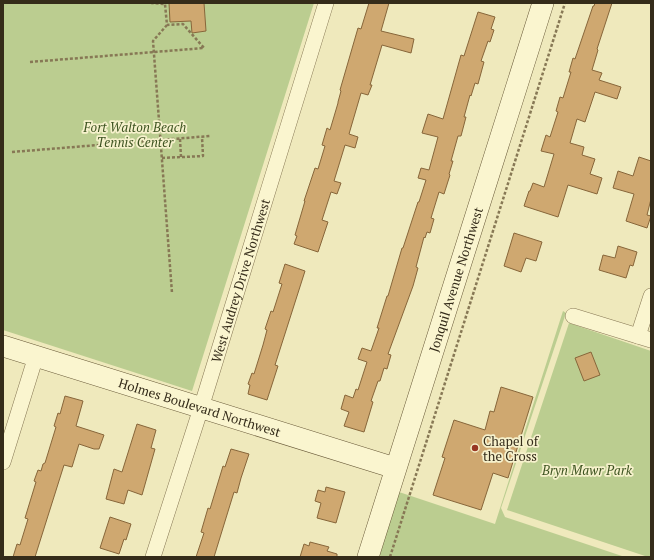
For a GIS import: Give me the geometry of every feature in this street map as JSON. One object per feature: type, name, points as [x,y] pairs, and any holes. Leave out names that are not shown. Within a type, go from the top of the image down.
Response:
[{"type":"street","name":"West Audrey Drive Northwest","points":[[153,557],[201,408],[326,3]]},
{"type":"street","name":"Jonquil Avenue Northwest","points":[[368,557],[543,3]]},
{"type":"street","points":[[573,316],[645,338],[651,296]]},
{"type":"street","name":"Holmes Boulevard Northwest","points":[[3,346],[396,468]]},
{"type":"street","points":[[3,462],[36,356]]},
{"type":"path","points":[[151,3],[165,4],[167,25]]},
{"type":"path","points":[[390,557],[565,3]]},
{"type":"path","points":[[30,62],[154,52],[204,48],[183,24],[167,25],[153,41],[154,52],[161,140],[172,293]]},
{"type":"path","points":[[12,152],[210,136]]},
{"type":"path","points":[[162,158],[203,156],[202,137]]},
{"type":"path","points":[[180,139],[181,157]]},
{"type":"green space","name":"Fort Walton Beach Tennis Center","points":[[3,3],[314,3],[192,391],[3,330]]},
{"type":"green space","points":[[563,311],[566,313],[501,508],[505,517],[625,557],[375,557],[396,491],[495,524]]},
{"type":"green space","name":"Bryn Mawr Park","points":[[569,323],[651,351],[651,557],[507,510]]},
{"type":"building","points":[[169,3],[204,3],[206,31],[192,33],[191,21],[170,22]]},
{"type":"building","points":[[369,3],[389,3],[381,31],[414,39],[411,53],[382,45],[368,95],[361,93],[349,134],[358,137],[355,148],[345,145],[334,181],[341,183],[337,194],[331,192],[322,220],[328,222],[318,252],[294,244],[297,236],[295,235],[315,168],[318,169],[325,146],[322,145],[327,128],[330,130],[358,28],[361,29]]},
{"type":"building","points":[[595,3],[612,3],[597,49],[598,50],[592,70],[602,73],[599,80],[621,87],[617,99],[595,92],[585,122],[577,119],[570,143],[584,147],[582,155],[595,159],[590,174],[602,178],[597,194],[568,185],[558,217],[524,206],[533,183],[544,187],[554,154],[541,151],[546,135],[550,137],[558,112],[556,111],[560,97],[563,98],[571,72],[569,72],[573,58],[575,59]]},
{"type":"building","points":[[478,12],[495,17],[491,29],[494,30],[490,42],[488,41],[481,61],[484,62],[478,84],[475,83],[471,96],[470,95],[464,117],[466,117],[461,136],[458,136],[451,161],[453,161],[450,175],[444,194],[439,192],[431,218],[434,219],[430,233],[427,232],[425,238],[424,237],[416,267],[418,268],[413,286],[388,354],[391,355],[387,369],[384,368],[371,401],[373,402],[364,432],[344,426],[349,412],[341,409],[345,395],[353,398],[356,389],[358,390],[367,362],[358,359],[362,348],[371,351],[402,248],[426,180],[418,178],[421,168],[429,170],[438,137],[422,133],[428,114],[443,119],[461,55],[464,56]]},
{"type":"building","points":[[639,157],[651,161],[651,199],[647,215],[651,216],[647,228],[626,221],[634,194],[613,188],[618,171],[633,176]]},
{"type":"building","points":[[514,233],[542,242],[536,261],[526,258],[521,272],[504,266]]},
{"type":"building","points":[[618,246],[637,252],[633,266],[630,265],[626,278],[599,270],[603,255],[615,258]]},
{"type":"building","points":[[285,264],[305,271],[275,365],[278,366],[267,400],[248,394],[250,385],[248,384],[252,373],[254,374],[267,330],[265,329],[271,311],[273,312],[282,284],[279,283]]},
{"type":"building","points":[[591,352],[600,375],[584,381],[575,358]]},
{"type":"building","points":[[501,387],[533,397],[508,478],[493,473],[481,510],[433,495],[445,458],[442,457],[454,420],[485,430],[490,411],[494,412]]},
{"type":"building","points":[[65,396],[83,401],[76,426],[104,435],[99,449],[94,449],[79,444],[72,467],[64,465],[35,557],[13,557],[17,544],[20,545],[28,519],[25,518],[36,482],[34,481],[38,470],[41,471],[43,464],[45,463],[56,427],[54,426],[58,413],[60,414]]},
{"type":"building","points":[[137,424],[156,430],[151,448],[155,449],[142,495],[128,490],[124,504],[106,499],[114,469],[122,472]]},
{"type":"building","points":[[231,449],[249,454],[237,493],[234,492],[214,557],[196,557],[204,533],[201,532],[208,508],[210,509],[223,466],[225,467]]},
{"type":"building","points":[[326,487],[345,492],[336,523],[317,518],[321,503],[315,501],[318,490],[325,492]]},
{"type":"building","points":[[110,517],[131,524],[126,540],[124,539],[119,554],[100,548]]},
{"type":"building","points":[[310,542],[329,547],[327,551],[337,554],[337,557],[300,557],[304,544],[309,546]]},
{"type":"place","name":"Chapel of the Cross","points":[[475,448]]}]
